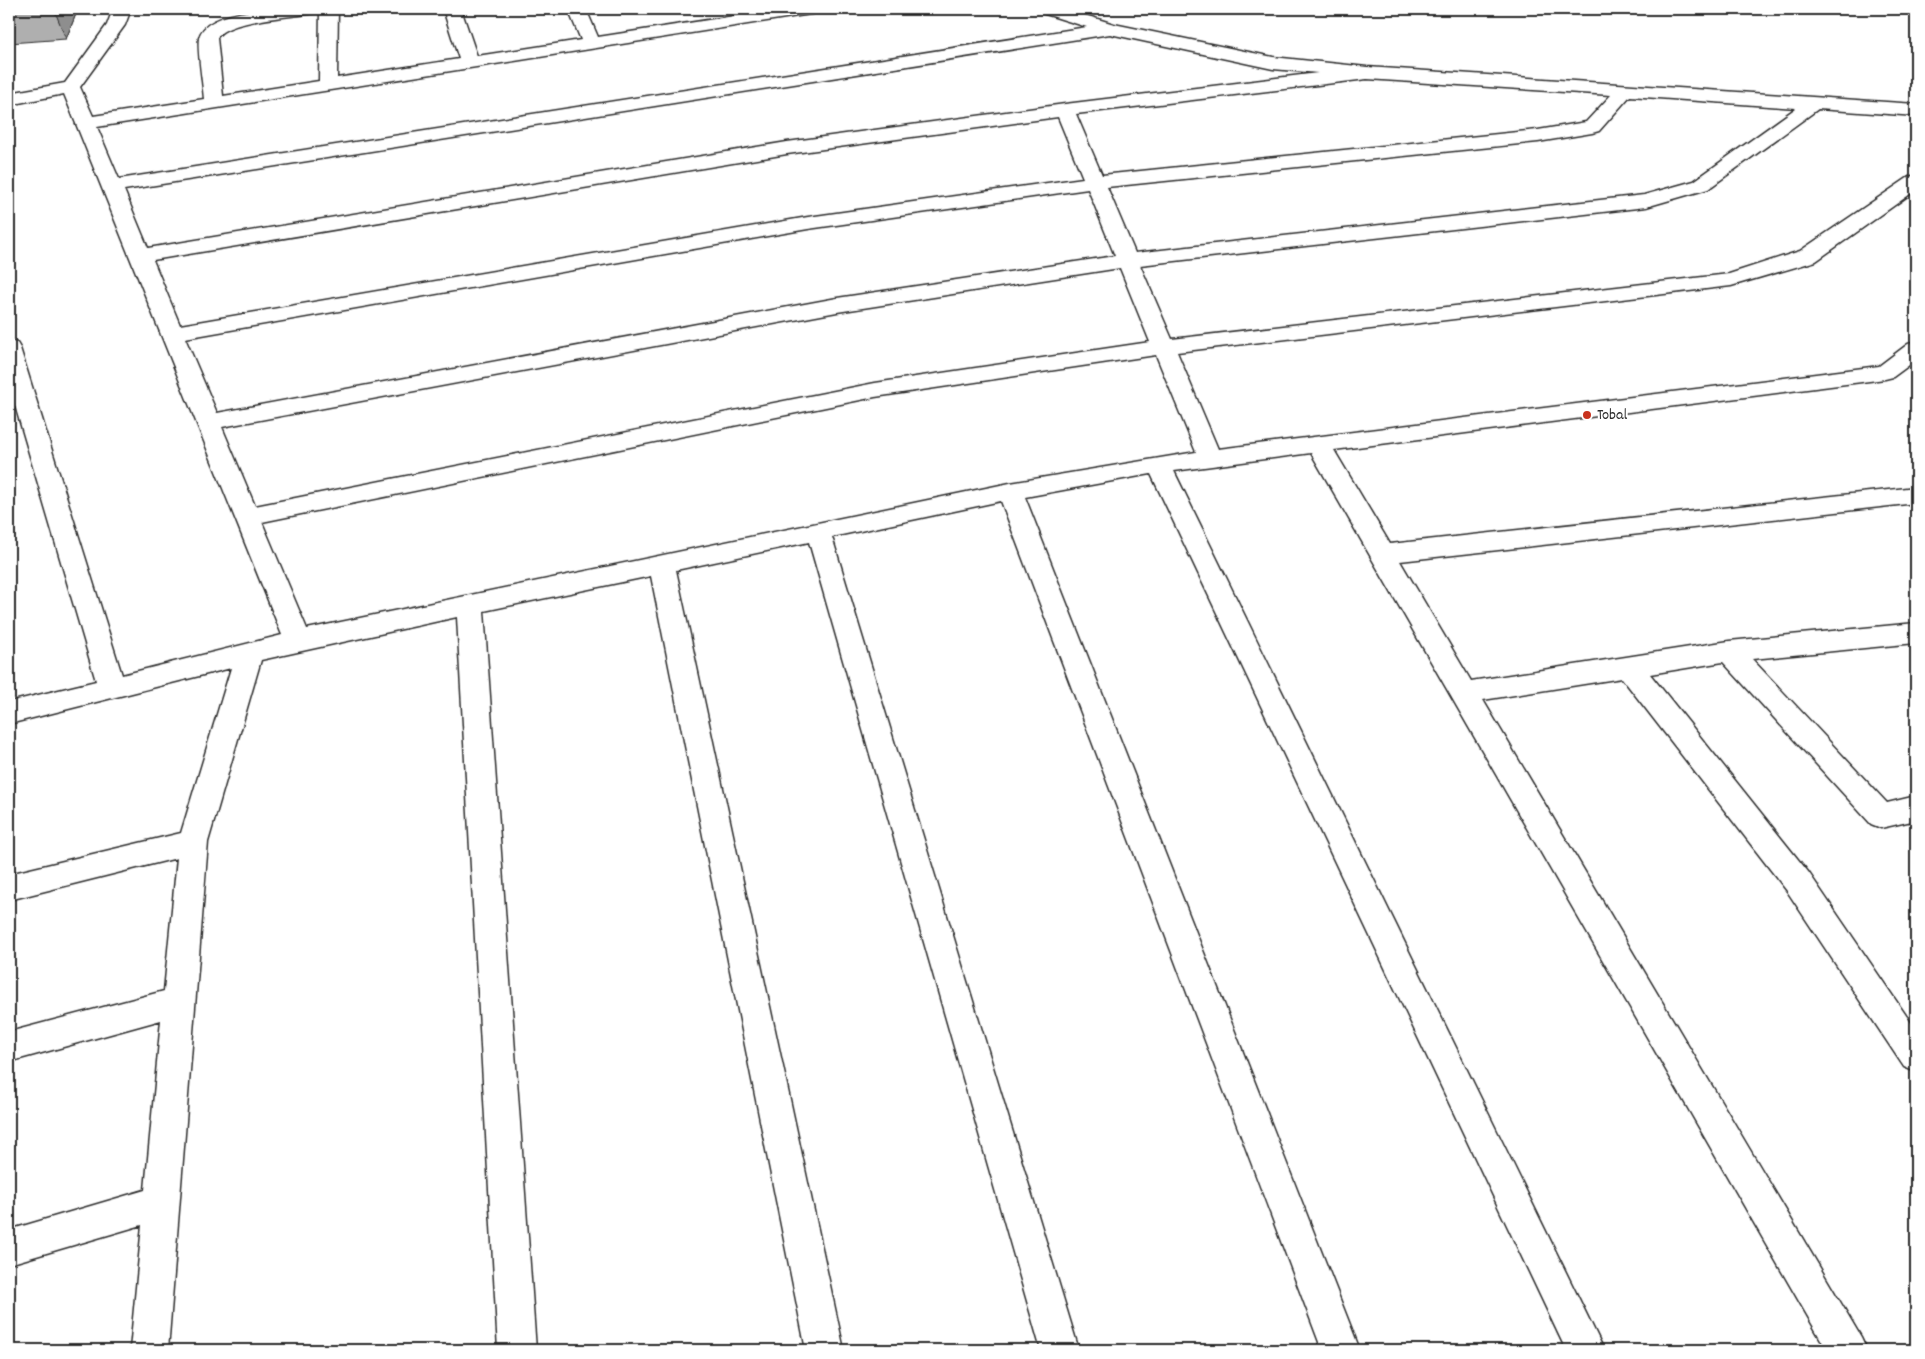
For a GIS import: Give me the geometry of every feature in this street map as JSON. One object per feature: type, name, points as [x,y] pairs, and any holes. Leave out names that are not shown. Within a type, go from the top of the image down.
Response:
[{"type":"street","points":[[9,99],[71,87],[116,25],[122,9]]},
{"type":"street","points":[[214,103],[208,38],[211,30],[219,24],[230,21],[307,9]]},
{"type":"street","points":[[328,85],[329,9]]},
{"type":"street","points":[[452,9],[469,61]]},
{"type":"street","points":[[577,9],[591,43]]},
{"type":"street","points":[[86,123],[591,43],[694,18],[812,9]]},
{"type":"street","points":[[1048,9],[1110,29],[1273,63],[1367,73],[1916,110]]},
{"type":"street","points":[[112,186],[1110,29]]},
{"type":"street","points":[[140,256],[787,148],[1065,110],[1367,73]]},
{"type":"street","points":[[71,87],[298,641]]},
{"type":"street","points":[[172,333],[808,223],[1095,182],[1538,136],[1592,127],[1625,91]]},
{"type":"street","points":[[208,422],[837,305],[1128,260],[1646,201],[1701,185],[1816,102]]},
{"type":"street","points":[[1065,110],[1210,458]]},
{"type":"street","points":[[247,516],[875,390],[1164,347],[1732,280],[1808,256],[1916,181]]},
{"type":"street","points":[[9,348],[112,688]]},
{"type":"street","points":[[9,713],[298,641],[1010,491],[1210,458],[1885,372],[1916,349]]},
{"type":"street","points":[[1318,444],[1848,1350]]},
{"type":"street","points":[[1159,465],[1584,1350]]},
{"type":"street","points":[[1010,491],[1341,1350]]},
{"type":"street","points":[[1383,554],[1916,495]]},
{"type":"street","points":[[818,531],[1060,1350]]},
{"type":"street","points":[[661,563],[825,1350]]},
{"type":"street","points":[[470,606],[516,1350]]},
{"type":"street","points":[[1464,693],[1729,651],[1916,633]]},
{"type":"street","points":[[1729,651],[1881,816],[1916,808]]},
{"type":"street","points":[[149,1350],[193,842],[249,654]]},
{"type":"street","points":[[1629,667],[1798,882],[1916,1057]]},
{"type":"street","points":[[9,886],[193,842]]},
{"type":"street","points":[[9,1047],[180,1001]]},
{"type":"street","points":[[9,1248],[162,1202]]},
{"type":"place","name":"Tobal","points":[[1587,415]]}]
